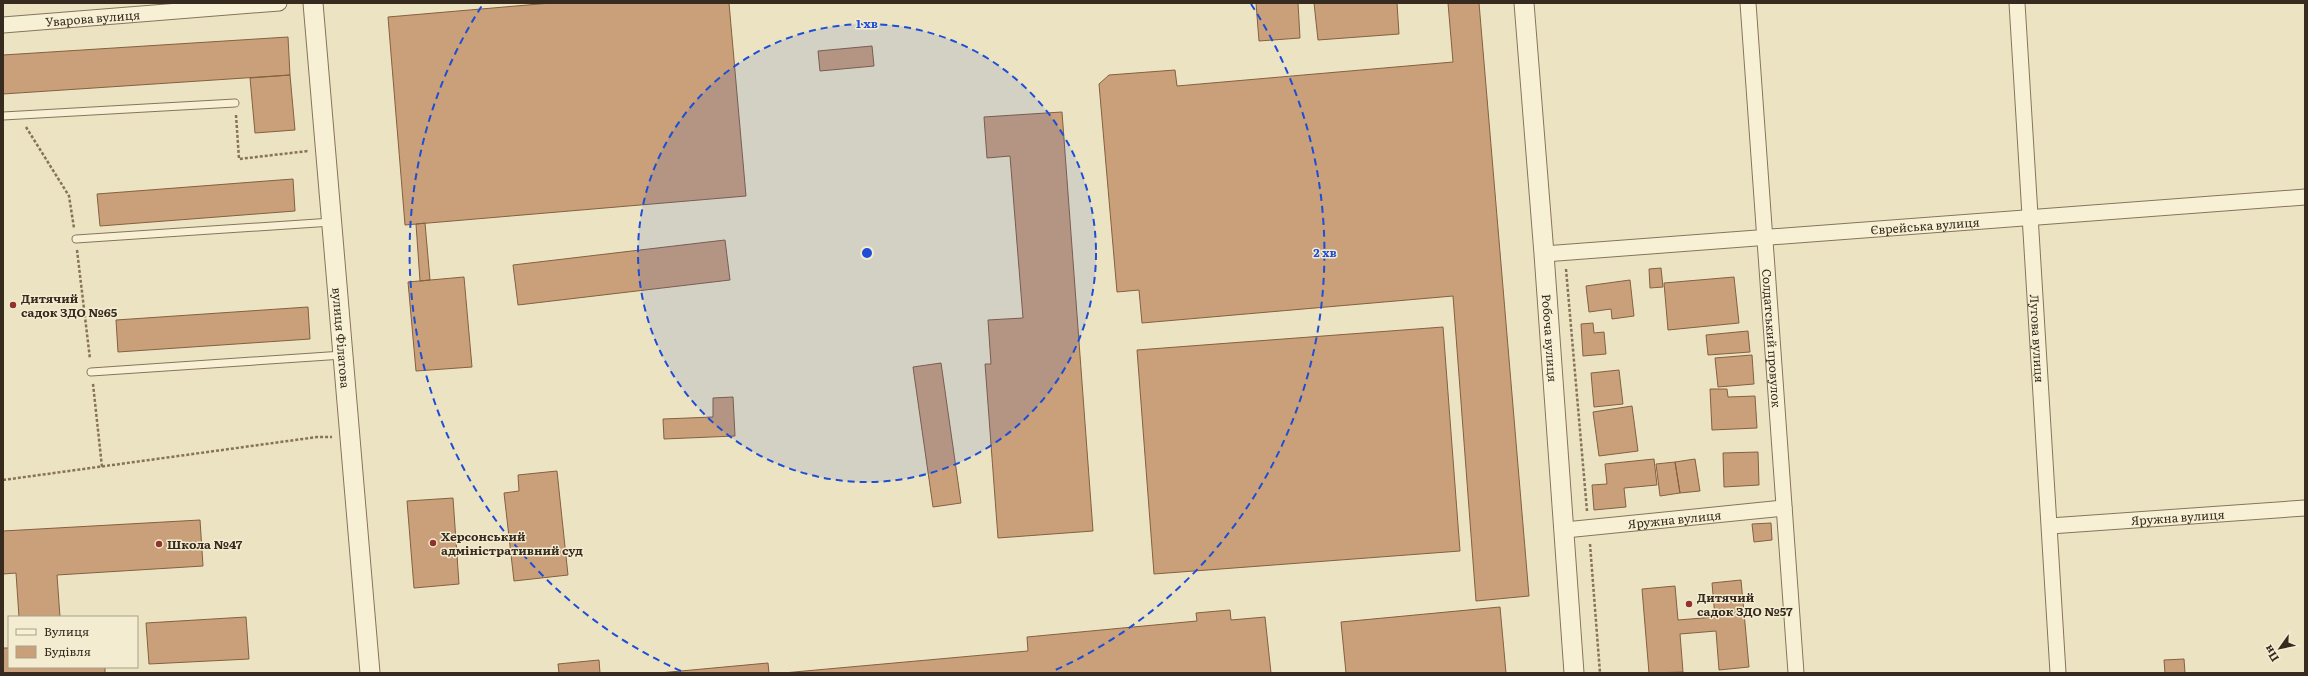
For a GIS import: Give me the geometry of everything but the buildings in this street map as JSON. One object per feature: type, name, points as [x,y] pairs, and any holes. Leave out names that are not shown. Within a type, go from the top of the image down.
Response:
[{"type":"street","name":"Уварова вулиця","points":[[3,25],[279,3]]},
{"type":"street","name":"вулиця Філатова","points":[[313,3],[370,673]]},
{"type":"street","name":"Робоча вулиця","points":[[1524,3],[1565,530],[1574,673]]},
{"type":"street","name":"Солдатський провулок","points":[[1748,3],[1796,673]]},
{"type":"street","name":"Лугова вулиця","points":[[2017,3],[2058,673]]},
{"type":"street","name":"Єврейська вулиця","points":[[1544,254],[1765,239],[2029,217],[2305,197]]},
{"type":"street","name":"Яружна вулиця","points":[[1565,530],[1784,508]]},
{"type":"street","name":"Яружна вулиця","points":[[2050,526],[2305,508]]},
{"type":"lane","points":[[3,116],[235,103]]},
{"type":"lane","points":[[76,239],[332,222]]},
{"type":"lane","points":[[91,372],[343,355]]},
{"type":"path","points":[[235,103],[239,159],[326,149]]},
{"type":"path","points":[[19,116],[69,196],[76,239],[102,466]]},
{"type":"path","points":[[1565,252],[1600,673]]},
{"type":"path","points":[[3,480],[317,437],[350,437]]},
{"type":"place","name":"Дитячий садок ЗДО №65","points":[[13,305]]},
{"type":"place","name":"Херсонський адміністративний суд","points":[[433,543]]},
{"type":"place","name":"Школа №47","points":[[159,544]]},
{"type":"place","name":"Дитячий садок ЗДО №57","points":[[1689,604]]}]
